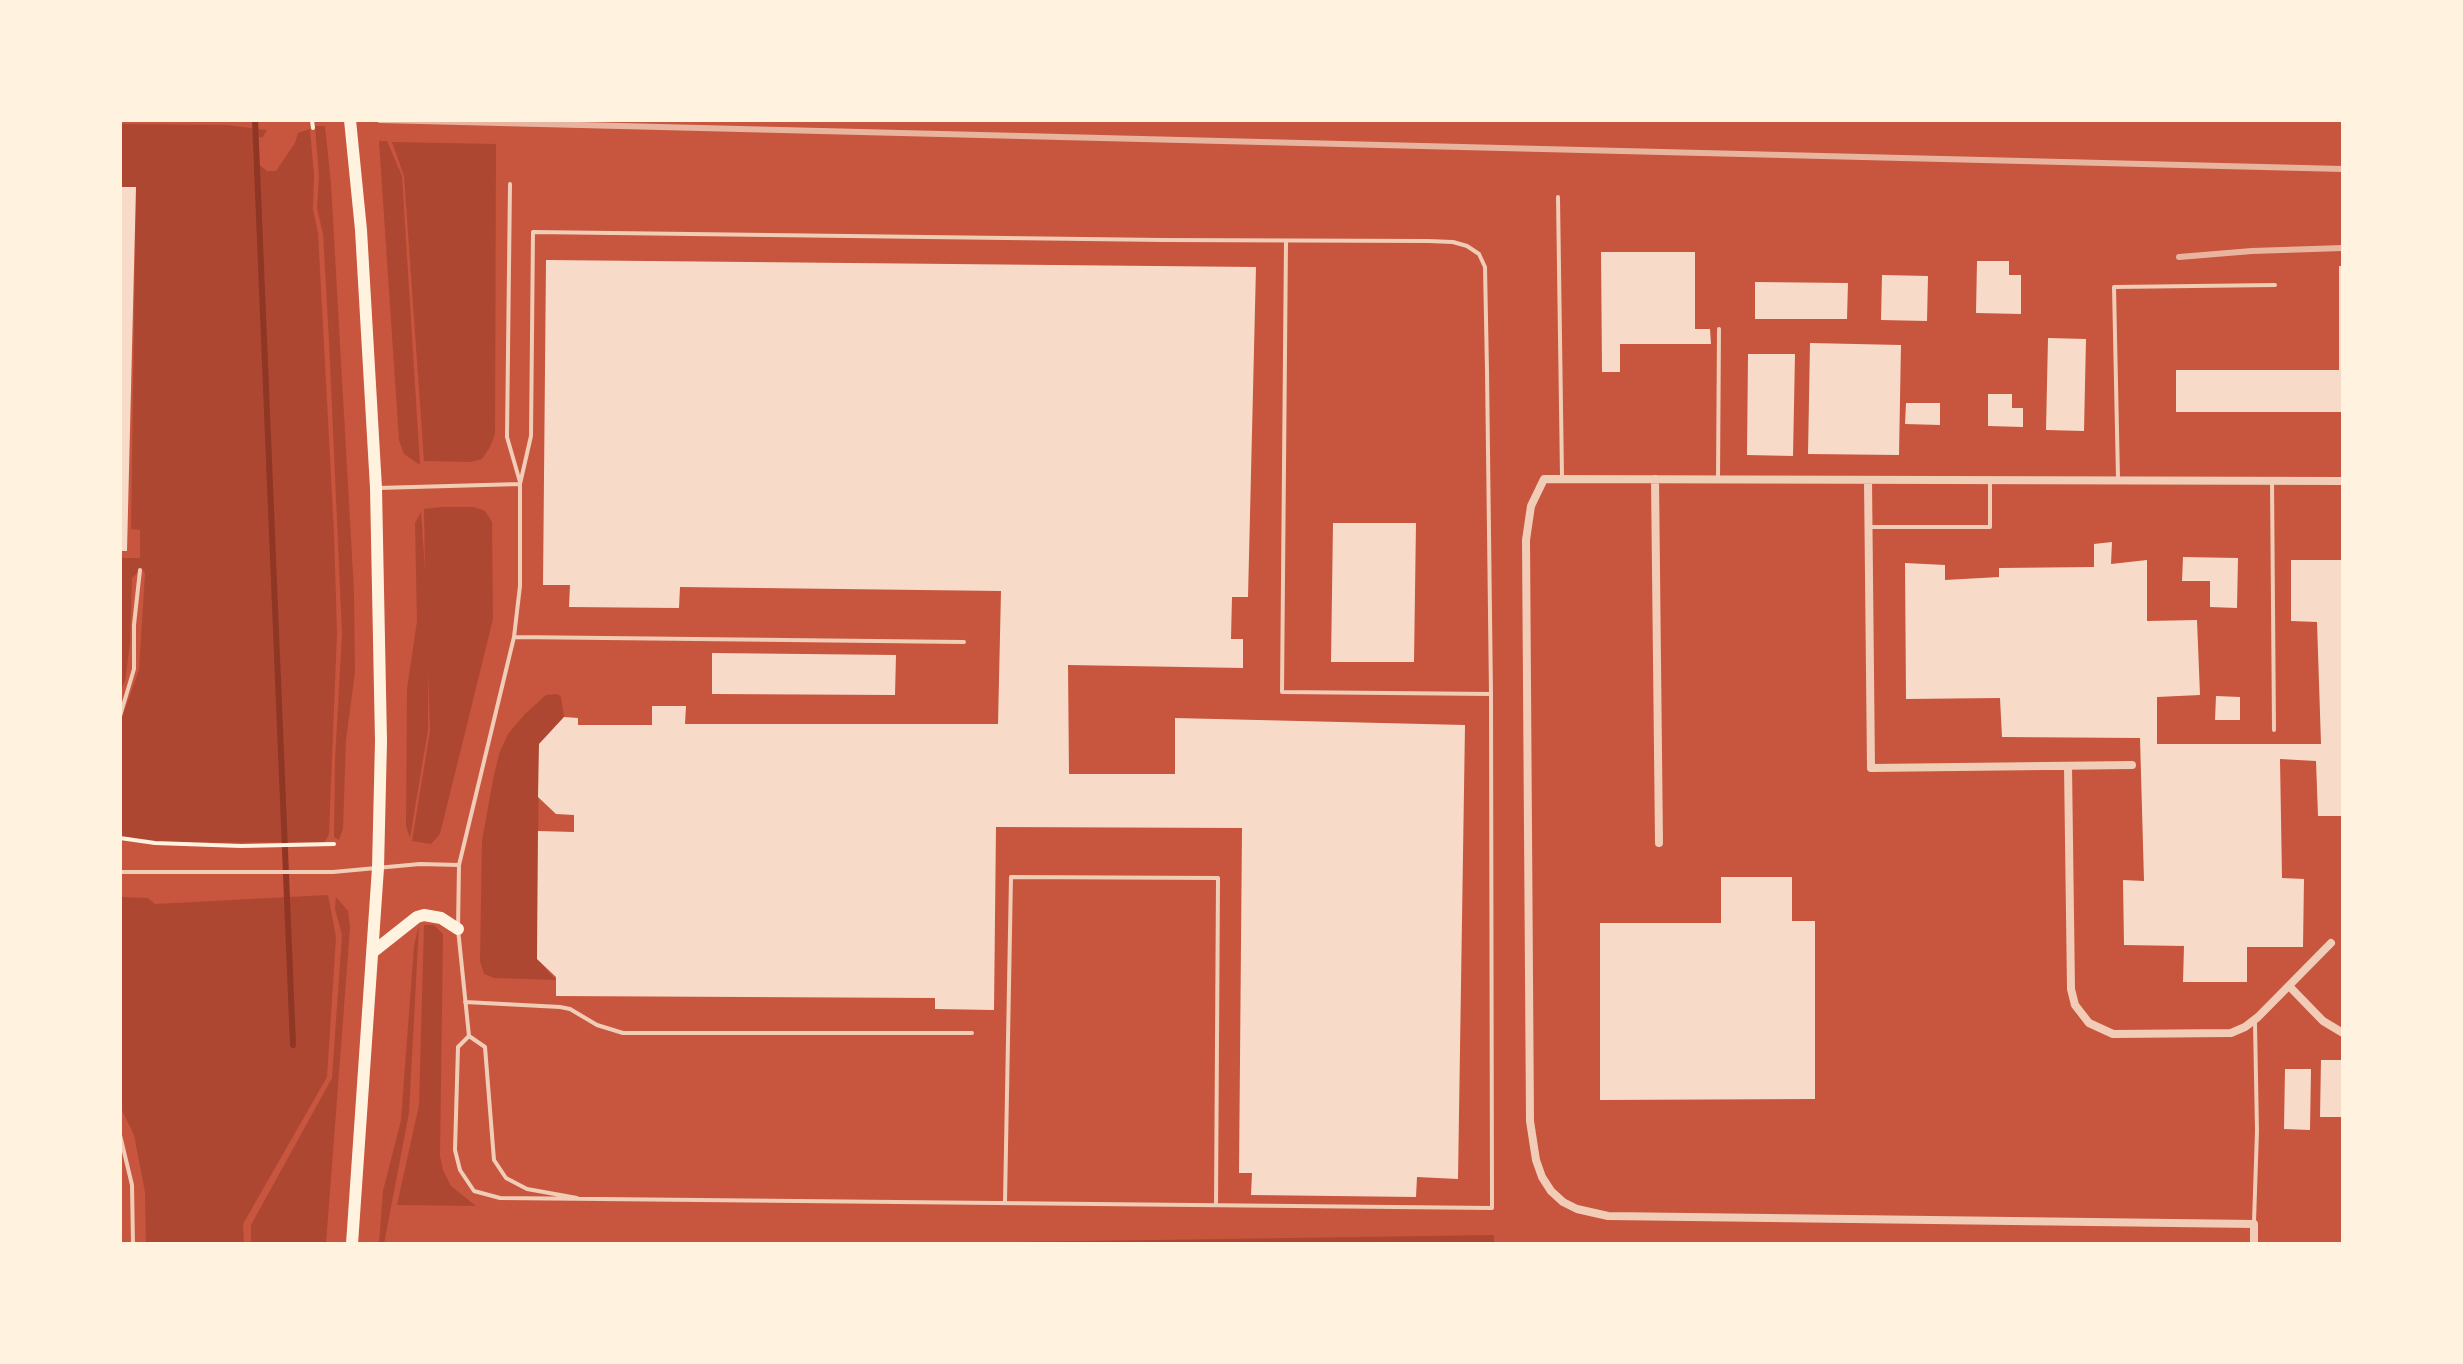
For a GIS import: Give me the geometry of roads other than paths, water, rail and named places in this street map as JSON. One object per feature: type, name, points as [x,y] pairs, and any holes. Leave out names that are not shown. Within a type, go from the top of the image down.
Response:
[{"type":"main road","points":[[350,120],[361,230],[376,488],[380,643],[378,868],[352,1244]]},
{"type":"main road","points":[[374,951],[417,917],[432,915],[458,929]]},
{"type":"street","points":[[2254,1244],[2254,1224],[1608,1216],[1577,1209],[1551,1191],[1542,1177],[1531,1141],[1526,540],[1531,506],[1544,479],[2343,481]]},
{"type":"street","points":[[1655,479],[1659,843]]},
{"type":"street","points":[[1868,480],[1871,768],[2132,765]]},
{"type":"street","points":[[2068,766],[2070,977],[2072,998],[2089,1023],[2113,1034],[2222,1034],[2238,1030],[2255,1020],[2331,943]]},
{"type":"street","points":[[2289,986],[2323,1021],[2343,1033]]},
{"type":"lane","points":[[510,184],[507,437],[520,484]]},
{"type":"lane","points":[[1558,197],[1562,479]]},
{"type":"lane","points":[[469,1036],[458,1047],[455,1150],[460,1170],[474,1191],[500,1198],[1492,1208],[1491,694],[1485,267],[1479,254],[1453,242],[533,232],[531,436],[520,484],[520,586],[514,637],[459,865],[458,929],[469,1036],[485,1047],[494,1160],[506,1178],[527,1189],[577,1198]]},
{"type":"lane","points":[[1286,241],[1282,692],[1491,694]]},
{"type":"lane","points":[[2118,480],[2114,287],[2275,285]]},
{"type":"lane","points":[[1718,479],[1719,329]]},
{"type":"lane","points":[[1868,527],[1990,527],[1990,480]]},
{"type":"lane","points":[[2272,481],[2274,730]]},
{"type":"lane","points":[[376,488],[520,484]]},
{"type":"lane","points":[[120,716],[134,669],[134,625],[140,570]]},
{"type":"lane","points":[[514,637],[964,642]]},
{"type":"lane","points":[[121,871],[307,871],[420,864],[459,865]]},
{"type":"lane","points":[[1005,1202],[1011,877],[1218,878],[1216,1205]]},
{"type":"lane","points":[[465,1002],[560,1007],[570,1009],[597,1025],[623,1033],[972,1033]]},
{"type":"lane","points":[[2254,1224],[2257,1131],[2255,1020]]},
{"type":"lane","points":[[120,1135],[132,1185],[133,1244]]},
{"type":"waterway","points":[[255,120],[293,1045]]},
{"type":"railway","points":[[380,120],[2343,169]]},
{"type":"railway","points":[[2179,257],[2343,248]]}]
